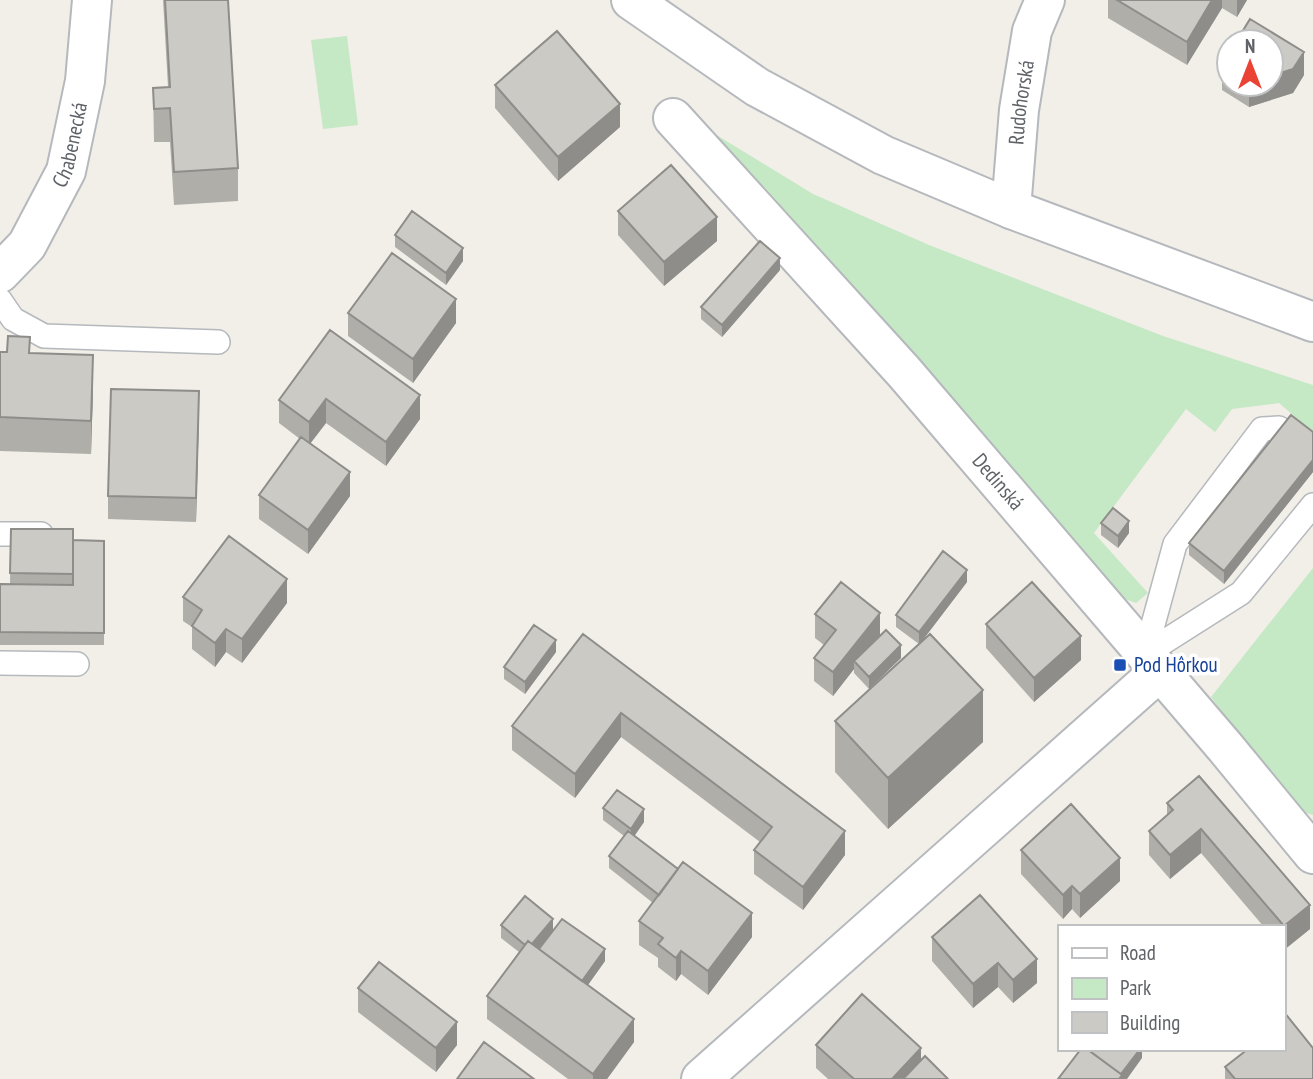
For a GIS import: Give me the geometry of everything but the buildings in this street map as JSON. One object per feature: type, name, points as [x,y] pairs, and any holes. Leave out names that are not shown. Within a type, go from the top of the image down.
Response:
[{"type":"street","name":"Chabenecká","points":[[0,272],[27,245],[66,171],[85,81],[92,0]]},
{"type":"street","points":[[631,0],[757,88],[883,155],[1011,209],[1313,322]]},
{"type":"street","name":"Rudohorská","points":[[1011,209],[1019,110],[1038,15]]},
{"type":"street","name":"Dedinská","points":[[673,118],[904,372],[1313,854]]},
{"type":"street","points":[[701,1079],[1152,663]]},
{"type":"lane","points":[[0,300],[13,320],[44,335],[218,342]]},
{"type":"lane","points":[[1152,663],[1175,544],[1262,429],[1279,428],[1313,454]]},
{"type":"lane","points":[[1152,663],[1241,593],[1313,505]]},
{"type":"lane","points":[[0,534],[69,535]]},
{"type":"lane","points":[[0,663],[77,664]]},
{"type":"green space","points":[[347,36],[358,125],[323,129],[311,40]]},
{"type":"green space","points":[[682,114],[813,194],[929,245],[1163,336],[1313,385],[1313,432],[1279,403],[1232,409],[1215,432],[1186,409],[1094,533],[1148,593],[1136,603],[1105,592]]},
{"type":"green space","points":[[1313,568],[1313,815],[1294,809],[1211,697]]},
{"type":"place","name":"Pod Hôrkou","points":[[1120,665]]}]
